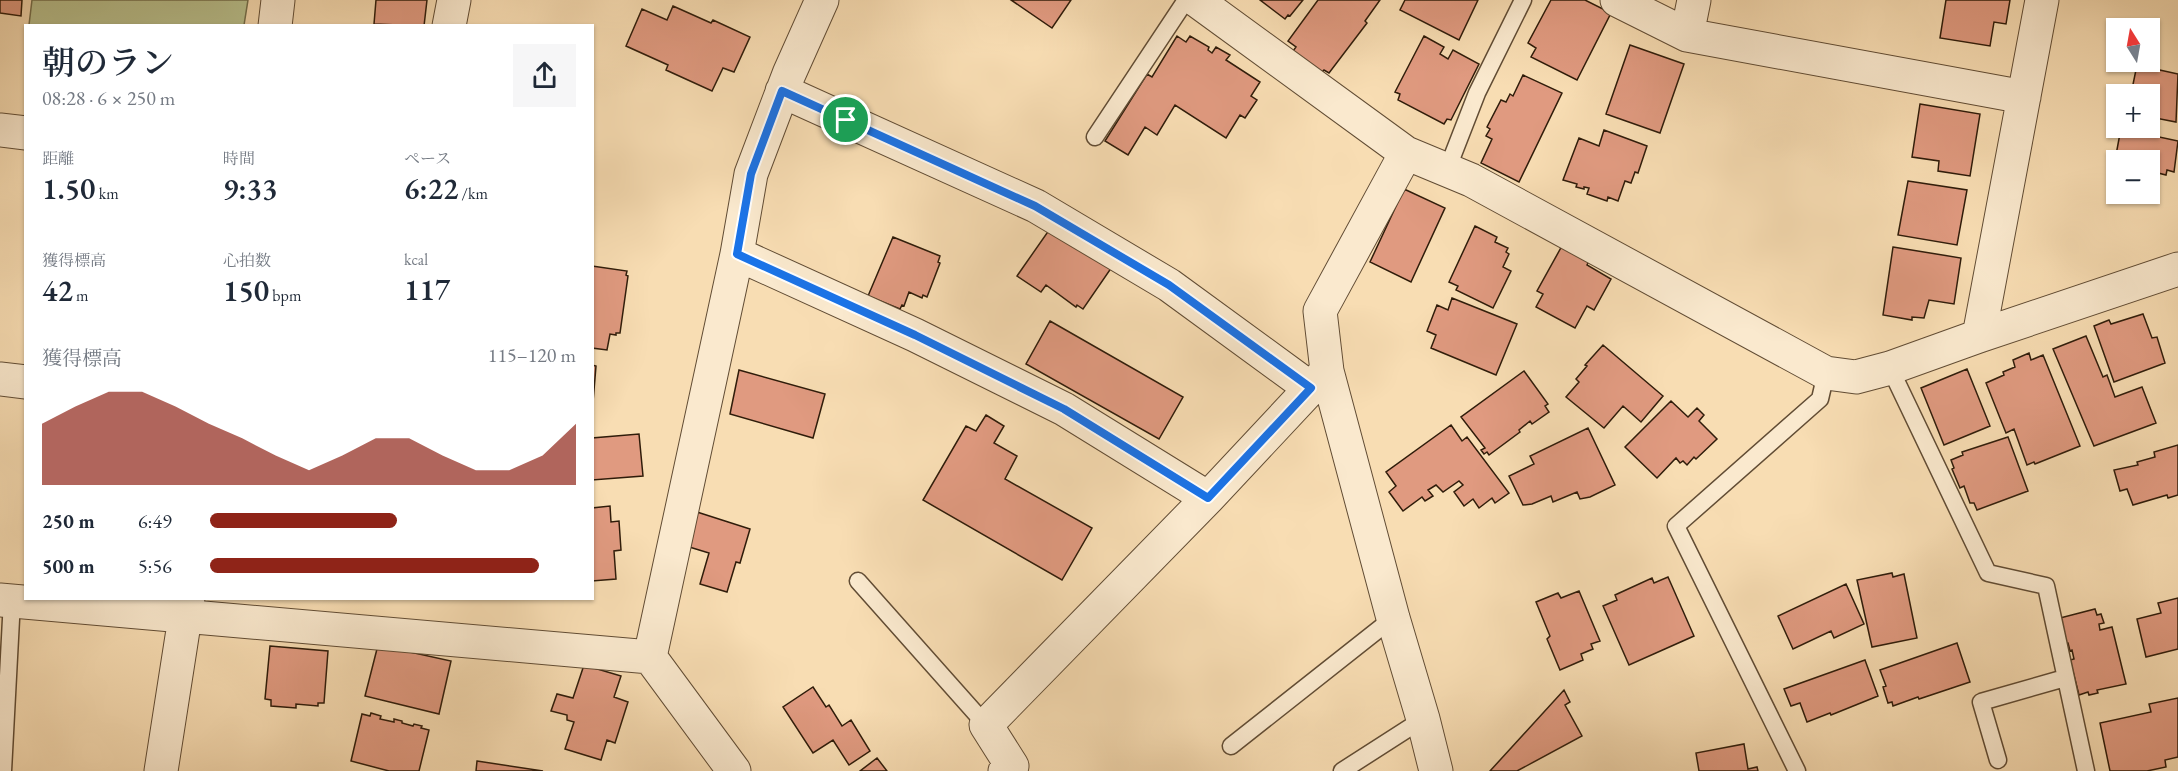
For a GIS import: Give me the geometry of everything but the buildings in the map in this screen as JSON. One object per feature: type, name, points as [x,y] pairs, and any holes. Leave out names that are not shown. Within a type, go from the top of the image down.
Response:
[{"type":"street","points":[[274,24],[279,0]]},
{"type":"street","points":[[449,24],[454,0]]},
{"type":"street","points":[[650,657],[737,254],[751,174],[782,91],[822,0]]},
{"type":"street","points":[[1617,0],[1687,35],[2024,97]]},
{"type":"street","points":[[1687,35],[1694,0]]},
{"type":"street","points":[[1979,336],[2042,0]]},
{"type":"street","points":[[1212,5],[1406,153],[1471,180],[1826,373],[1856,377],[1890,368],[2178,269]]},
{"type":"street","points":[[782,91],[1035,206],[1169,285],[1319,379]]},
{"type":"street","points":[[0,130],[24,133]]},
{"type":"street","points":[[1406,153],[1320,311],[1319,379],[1423,718],[1436,771]]},
{"type":"street","points":[[737,254],[915,335],[1064,409],[1208,498]]},
{"type":"street","points":[[0,379],[24,382]]},
{"type":"street","points":[[1005,771],[1012,766],[986,725],[1208,498],[1319,379]]},
{"type":"street","points":[[6,600],[187,607],[650,657],[734,771]]},
{"type":"street","points":[[161,771],[187,607]]},
{"type":"lane","points":[[1095,137],[1186,0]]},
{"type":"lane","points":[[1447,170],[1477,93],[1523,0]]},
{"type":"lane","points":[[1890,368],[1988,573],[2046,586],[2086,771]]},
{"type":"lane","points":[[1797,771],[1676,526],[1820,399],[1826,373]]},
{"type":"lane","points":[[858,581],[986,725]]},
{"type":"lane","points":[[3,771],[6,600]]},
{"type":"lane","points":[[1231,746],[1393,618]]},
{"type":"lane","points":[[1998,760],[1981,702],[2065,678]]},
{"type":"lane","points":[[1342,771],[1423,718]]},
{"type":"green space","points":[[32,0],[248,0],[244,24],[29,24]]},
{"type":"route","points":[[782,91],[846,120],[1035,206],[1169,285],[1311,388],[1208,498],[1064,409],[915,335],[737,254],[751,174],[782,91]]}]
